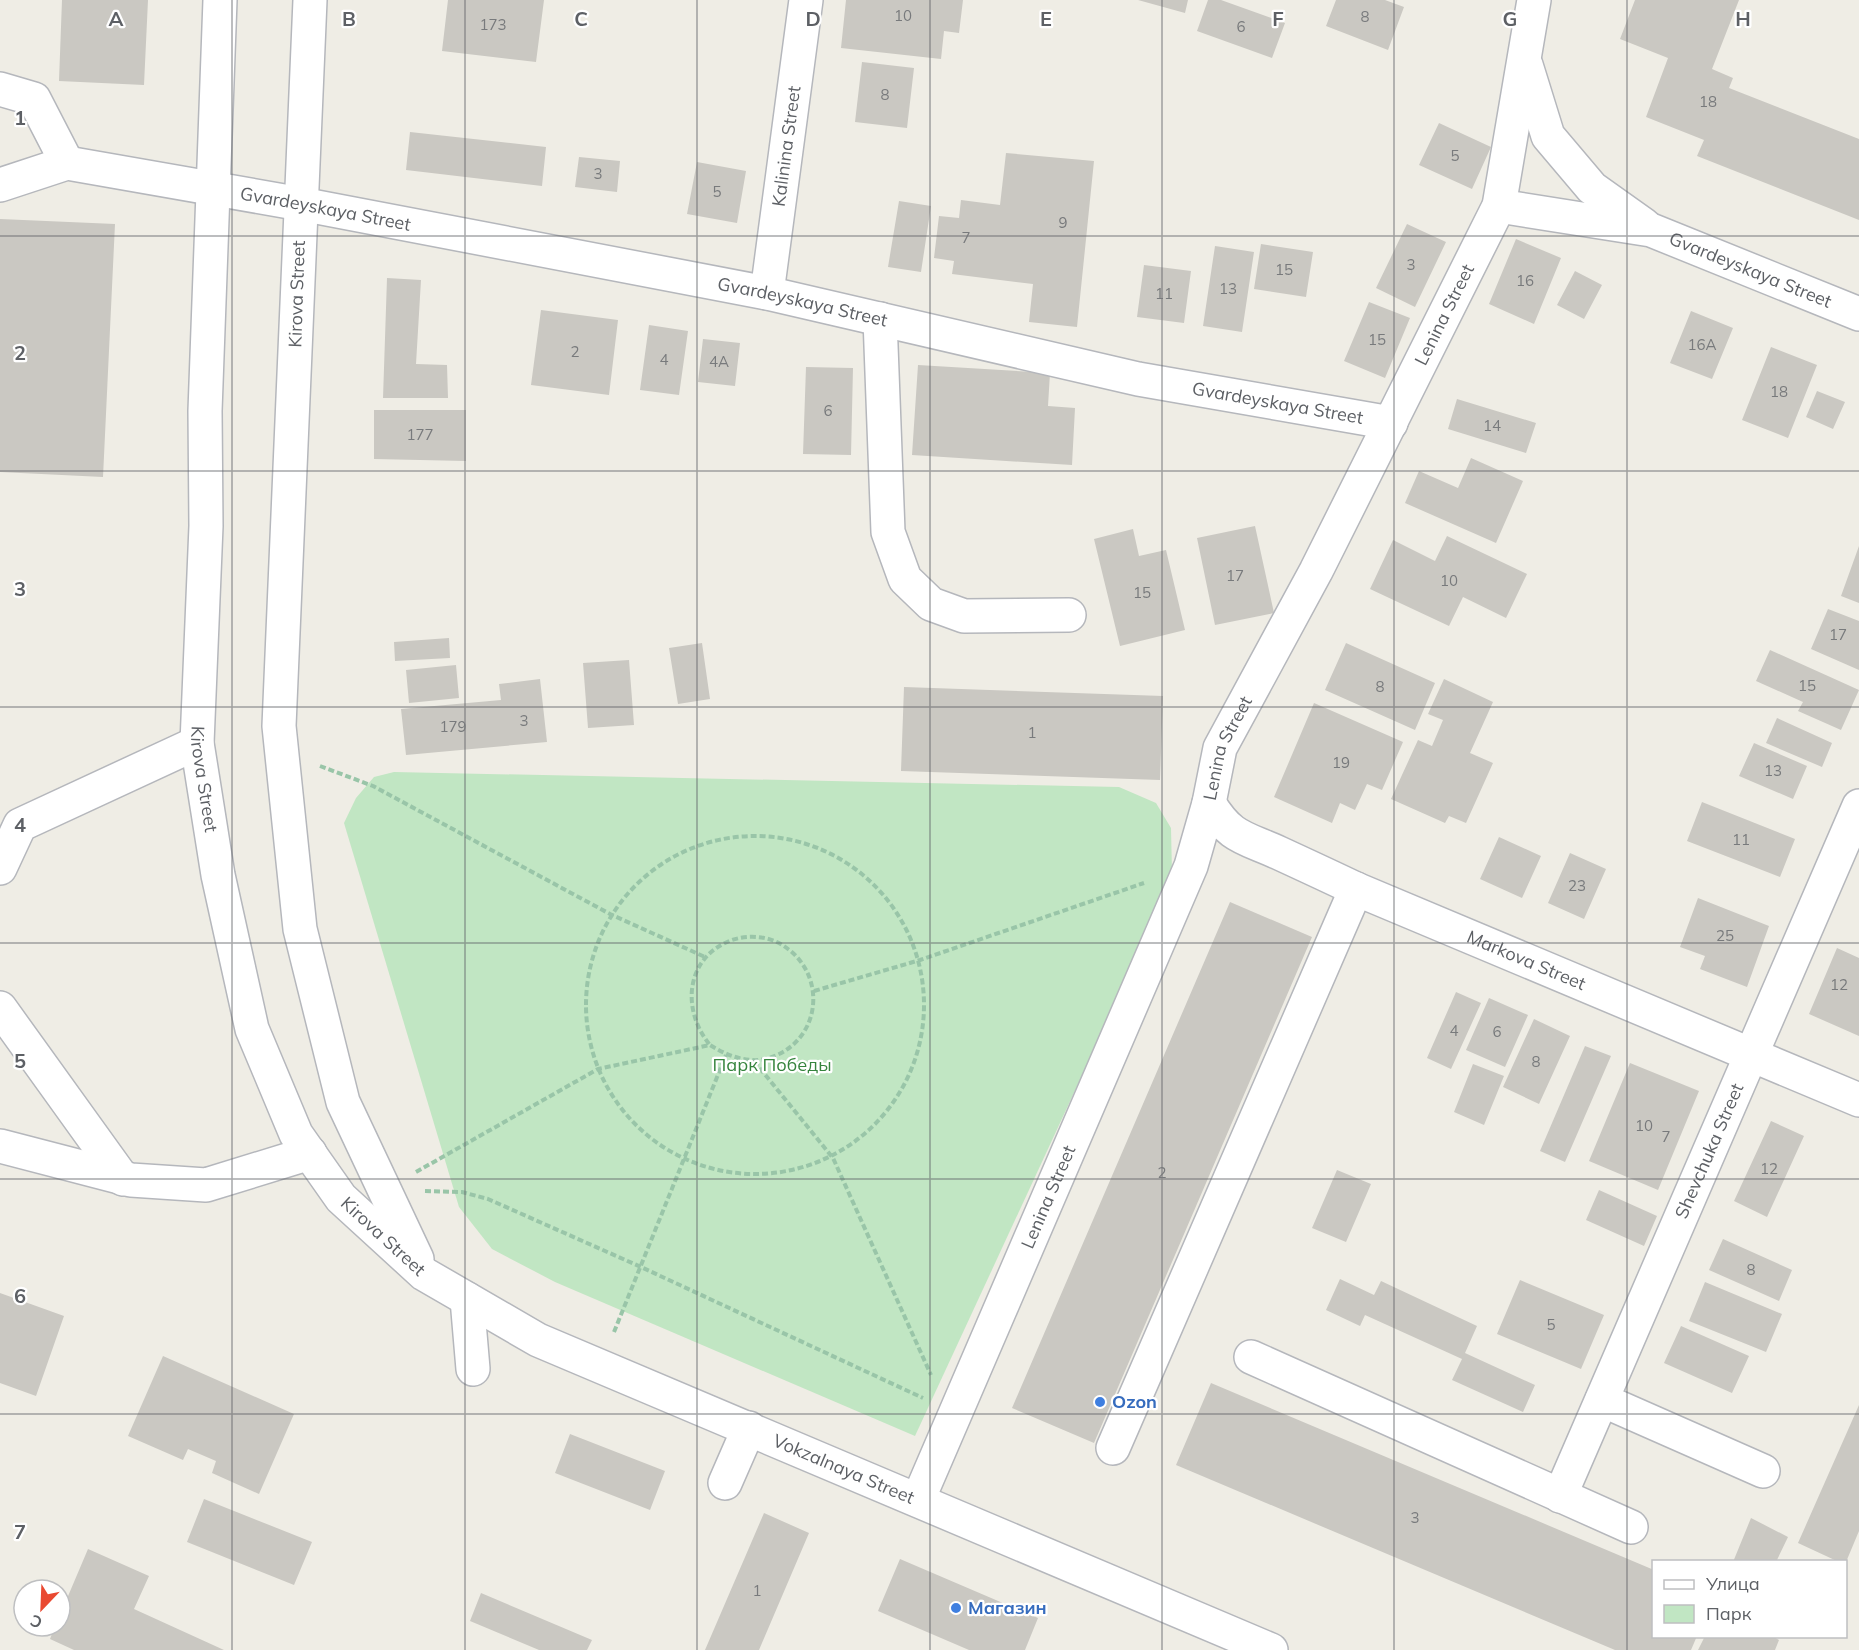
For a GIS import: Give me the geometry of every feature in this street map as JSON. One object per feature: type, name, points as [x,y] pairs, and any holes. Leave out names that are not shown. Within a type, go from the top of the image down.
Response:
[{"type":"street","name":"Kirova Street","points":[[220,0],[206,411],[206,526],[197,743],[218,874],[252,1029],[297,1134],[341,1198],[424,1274]]},
{"type":"street","name":"Kirova Street","points":[[310,0],[279,726],[300,929],[343,1102],[424,1274]]},
{"type":"street","name":"Kalinina Street","points":[[767,293],[806,0]]},
{"type":"street","name":"Lenina Street","points":[[918,1500],[1191,866],[1209,803],[1220,748],[1316,571],[1499,206],[1524,60],[1530,1]]},
{"type":"street","points":[[1524,60],[1548,136],[1592,188],[1651,230]]},
{"type":"street","points":[[0,89],[34,99],[67,163],[0,185]]},
{"type":"street","name":"Gvardeyskaya Street","points":[[67,163],[301,204],[767,293],[1138,379],[1391,423]]},
{"type":"street","name":"Gvardeyskaya Street","points":[[1499,206],[1651,230],[1859,314]]},
{"type":"street","points":[[880,319],[888,532],[905,579],[931,604],[964,616],[1069,615]]},
{"type":"street","points":[[0,868],[20,825],[197,743]]},
{"type":"street","name":"Markova Street","points":[[1209,803],[1220,821],[1247,842],[1276,851],[1356,889],[1859,1100]]},
{"type":"street","name":"Shevchuka Street","points":[[1560,1496],[1859,806]]},
{"type":"street","points":[[1113,1448],[1356,889]]},
{"type":"street","points":[[0,1008],[123,1179]]},
{"type":"street","points":[[0,1146],[123,1179],[206,1185],[310,1153]]},
{"type":"street","name":"Vokzalnaya Street","points":[[424,1274],[538,1340],[1271,1650]]},
{"type":"street","points":[[467,1299],[474,1369]]},
{"type":"street","points":[[1251,1357],[1631,1527]]},
{"type":"street","points":[[1602,1400],[1763,1471]]},
{"type":"street","points":[[725,1483],[748,1428]]},
{"type":"path","points":[[283,753],[373,786],[610,914],[705,957]]},
{"type":"path","points":[[752,835],[763,836],[807,843],[857,868],[897,909],[920,960],[926,1018],[912,1075],[879,1123],[833,1158],[785,1174],[734,1175],[685,1161],[637,1128],[598,1068],[585,1025],[588,967],[610,914],[648,872],[697,845],[752,835]]},
{"type":"path","points":[[814,991],[920,960],[1191,866]]},
{"type":"path","points":[[760,937],[780,942],[796,955],[808,971],[814,991],[813,1012],[805,1031],[792,1046],[774,1057],[754,1061],[726,1054],[710,1045],[701,1034],[692,1015],[690,994],[694,974],[705,957],[721,944],[740,938],[760,937]]},
{"type":"path","points":[[385,1190],[598,1068],[710,1045]]},
{"type":"path","points":[[600,1366],[685,1161],[726,1054]]},
{"type":"path","points":[[754,1061],[833,1158],[932,1377],[956,1413]]},
{"type":"path","points":[[385,1190],[462,1192],[488,1199],[956,1413]]},
{"type":"green space","name":"Парк Победы","points":[[394,772],[1119,787],[1156,803],[1171,828],[1172,873],[1160,907],[915,1436],[555,1282],[492,1249],[459,1207],[344,823],[356,798],[374,777]]},
{"type":"building","points":[[62,0],[148,0],[144,85],[59,81]]},
{"type":"building","points":[[448,0],[544,0],[536,62],[442,51]]},
{"type":"building","points":[[846,0],[963,0],[959,33],[944,31],[941,59],[841,48]]},
{"type":"building","points":[[1138,0],[1188,0],[1185,13]]},
{"type":"building","points":[[1208,0],[1221,0],[1285,23],[1272,58],[1197,31]]},
{"type":"building","points":[[1336,0],[1385,0],[1404,7],[1388,50],[1326,26]]},
{"type":"building","points":[[1635,0],[1739,0],[1712,69],[1733,78],[1729,88],[1859,139],[1859,220],[1697,156],[1704,140],[1646,117],[1668,58],[1620,39]]},
{"type":"building","points":[[862,62],[914,68],[907,128],[855,122]]},
{"type":"building","points":[[1439,123],[1491,147],[1472,189],[1419,165]]},
{"type":"building","points":[[410,132],[546,147],[542,186],[406,170]]},
{"type":"building","points":[[1006,153],[1094,161],[1077,327],[1029,322],[1033,284],[952,274],[954,261],[934,258],[939,216],[959,218],[961,200],[1000,205]]},
{"type":"building","points":[[579,157],[620,161],[617,192],[575,187]]},
{"type":"building","points":[[697,162],[746,171],[737,223],[687,214]]},
{"type":"building","points":[[899,201],[931,206],[921,272],[888,267]]},
{"type":"building","points":[[0,219],[115,224],[103,477],[0,472]]},
{"type":"building","points":[[1407,224],[1446,242],[1415,307],[1376,288]]},
{"type":"building","points":[[1516,239],[1561,258],[1534,324],[1489,304]]},
{"type":"building","points":[[1261,244],[1313,252],[1306,297],[1254,289]]},
{"type":"building","points":[[1215,246],[1254,252],[1242,332],[1203,326]]},
{"type":"building","points":[[1144,265],[1191,271],[1184,323],[1137,317]]},
{"type":"building","points":[[1575,271],[1602,285],[1584,319],[1557,305]]},
{"type":"building","points":[[387,278],[421,280],[416,364],[447,365],[448,398],[383,398]]},
{"type":"building","points":[[1369,302],[1410,318],[1385,378],[1344,361]]},
{"type":"building","points":[[541,310],[618,320],[609,395],[531,385]]},
{"type":"building","points":[[1691,311],[1733,328],[1712,379],[1670,363]]},
{"type":"building","points":[[649,325],[688,331],[679,395],[640,390]]},
{"type":"building","points":[[703,339],[740,343],[735,386],[698,382]]},
{"type":"building","points":[[1771,347],[1817,365],[1788,438],[1742,420]]},
{"type":"building","points":[[918,365],[1050,373],[1048,406],[1075,408],[1072,465],[912,455]]},
{"type":"building","points":[[806,367],[853,368],[851,455],[803,454]]},
{"type":"building","points":[[1817,391],[1845,402],[1833,429],[1806,417]]},
{"type":"building","points":[[1457,399],[1536,423],[1526,453],[1448,429]]},
{"type":"building","points":[[374,410],[466,410],[466,461],[374,459]]},
{"type":"building","points":[[1471,458],[1523,481],[1496,543],[1405,503],[1419,471],[1458,488]]},
{"type":"building","points":[[1255,526],[1274,613],[1215,625],[1197,538]]},
{"type":"building","points":[[1133,529],[1139,556],[1166,550],[1185,630],[1120,646],[1094,539]]},
{"type":"building","points":[[1447,536],[1527,574],[1506,618],[1463,597],[1449,626],[1370,589],[1393,540],[1435,561]]},
{"type":"building","points":[[1859,546],[1859,603],[1841,596]]},
{"type":"building","points":[[1828,609],[1859,621],[1859,670],[1811,649]]},
{"type":"building","points":[[449,638],[450,658],[395,661],[394,642]]},
{"type":"building","points":[[702,643],[710,699],[678,704],[669,648]]},
{"type":"building","points":[[1346,643],[1435,683],[1415,730],[1325,690]]},
{"type":"building","points":[[1770,650],[1859,690],[1841,730],[1798,711],[1803,702],[1756,681]]},
{"type":"building","points":[[629,660],[634,725],[588,728],[583,663]]},
{"type":"building","points":[[456,665],[459,698],[409,703],[406,670]]},
{"type":"building","points":[[540,679],[547,742],[406,755],[401,709],[501,700],[499,684]]},
{"type":"building","points":[[1444,679],[1493,702],[1470,753],[1493,763],[1466,823],[1449,816],[1445,823],[1391,799],[1418,740],[1432,746],[1443,720],[1428,714]]},
{"type":"building","points":[[904,687],[1163,696],[1160,780],[901,771]]},
{"type":"building","points":[[1314,703],[1403,742],[1382,790],[1367,784],[1355,810],[1340,803],[1332,823],[1274,797]]},
{"type":"building","points":[[1777,718],[1832,743],[1822,767],[1766,743]]},
{"type":"building","points":[[1754,743],[1807,766],[1793,799],[1739,776]]},
{"type":"building","points":[[1702,802],[1795,839],[1780,877],[1687,841]]},
{"type":"building","points":[[1499,837],[1541,856],[1522,898],[1480,879]]},
{"type":"building","points":[[1570,853],[1606,869],[1584,919],[1548,903]]},
{"type":"building","points":[[1698,898],[1769,926],[1747,987],[1700,969],[1705,956],[1680,947]]},
{"type":"building","points":[[1230,902],[1312,937],[1094,1443],[1012,1408]]},
{"type":"building","points":[[1837,948],[1859,958],[1859,1036],[1809,1014]]},
{"type":"building","points":[[1456,992],[1481,1003],[1451,1069],[1427,1058]]},
{"type":"building","points":[[1489,998],[1528,1015],[1505,1067],[1466,1050]]},
{"type":"building","points":[[1534,1019],[1570,1036],[1539,1104],[1503,1087]]},
{"type":"building","points":[[1585,1046],[1611,1056],[1565,1162],[1540,1151]]},
{"type":"building","points":[[1630,1063],[1699,1091],[1658,1190],[1589,1161]]},
{"type":"building","points":[[1473,1064],[1504,1076],[1484,1125],[1454,1112]]},
{"type":"building","points":[[1771,1121],[1804,1136],[1767,1217],[1734,1201]]},
{"type":"building","points":[[1337,1170],[1371,1184],[1346,1242],[1312,1228]]},
{"type":"building","points":[[1599,1190],[1657,1216],[1644,1246],[1586,1220]]},
{"type":"building","points":[[1723,1239],[1792,1270],[1779,1301],[1709,1270]]},
{"type":"building","points":[[1340,1279],[1374,1295],[1381,1281],[1477,1326],[1465,1353],[1535,1385],[1523,1412],[1452,1380],[1462,1359],[1365,1315],[1360,1326],[1326,1310]]},
{"type":"building","points":[[1520,1280],[1604,1315],[1581,1369],[1497,1334]]},
{"type":"building","points":[[1705,1282],[1782,1314],[1766,1352],[1689,1321]]},
{"type":"building","points":[[0,1293],[64,1316],[36,1396],[0,1383]]},
{"type":"building","points":[[1681,1326],[1749,1356],[1732,1393],[1664,1363]]},
{"type":"building","points":[[163,1356],[294,1414],[259,1494],[212,1473],[216,1461],[188,1449],[183,1460],[128,1436]]},
{"type":"building","points":[[1211,1383],[1652,1569],[1652,1638],[1696,1638],[1691,1650],[1615,1650],[1176,1465]]},
{"type":"building","points":[[1859,1405],[1859,1531],[1847,1560],[1835,1560],[1798,1543]]},
{"type":"building","points":[[570,1434],[665,1471],[650,1510],[555,1473]]},
{"type":"building","points":[[204,1499],[312,1542],[294,1585],[187,1542]]},
{"type":"building","points":[[764,1513],[809,1533],[759,1650],[705,1650]]},
{"type":"building","points":[[1751,1518],[1788,1537],[1777,1560],[1734,1560]]},
{"type":"building","points":[[88,1549],[149,1576],[134,1609],[224,1650],[74,1650],[50,1639],[72,1638],[72,1587]]},
{"type":"building","points":[[900,1559],[1038,1618],[1025,1650],[969,1650],[878,1611]]},
{"type":"building","points":[[481,1593],[592,1640],[587,1650],[539,1650],[470,1621]]},
{"type":"building","points":[[1704,1638],[1776,1638],[1779,1640],[1775,1650],[1698,1650]]},
{"type":"place","name":"Ozon","points":[[1100,1402]]},
{"type":"place","name":"Магазин","points":[[956,1608]]}]
